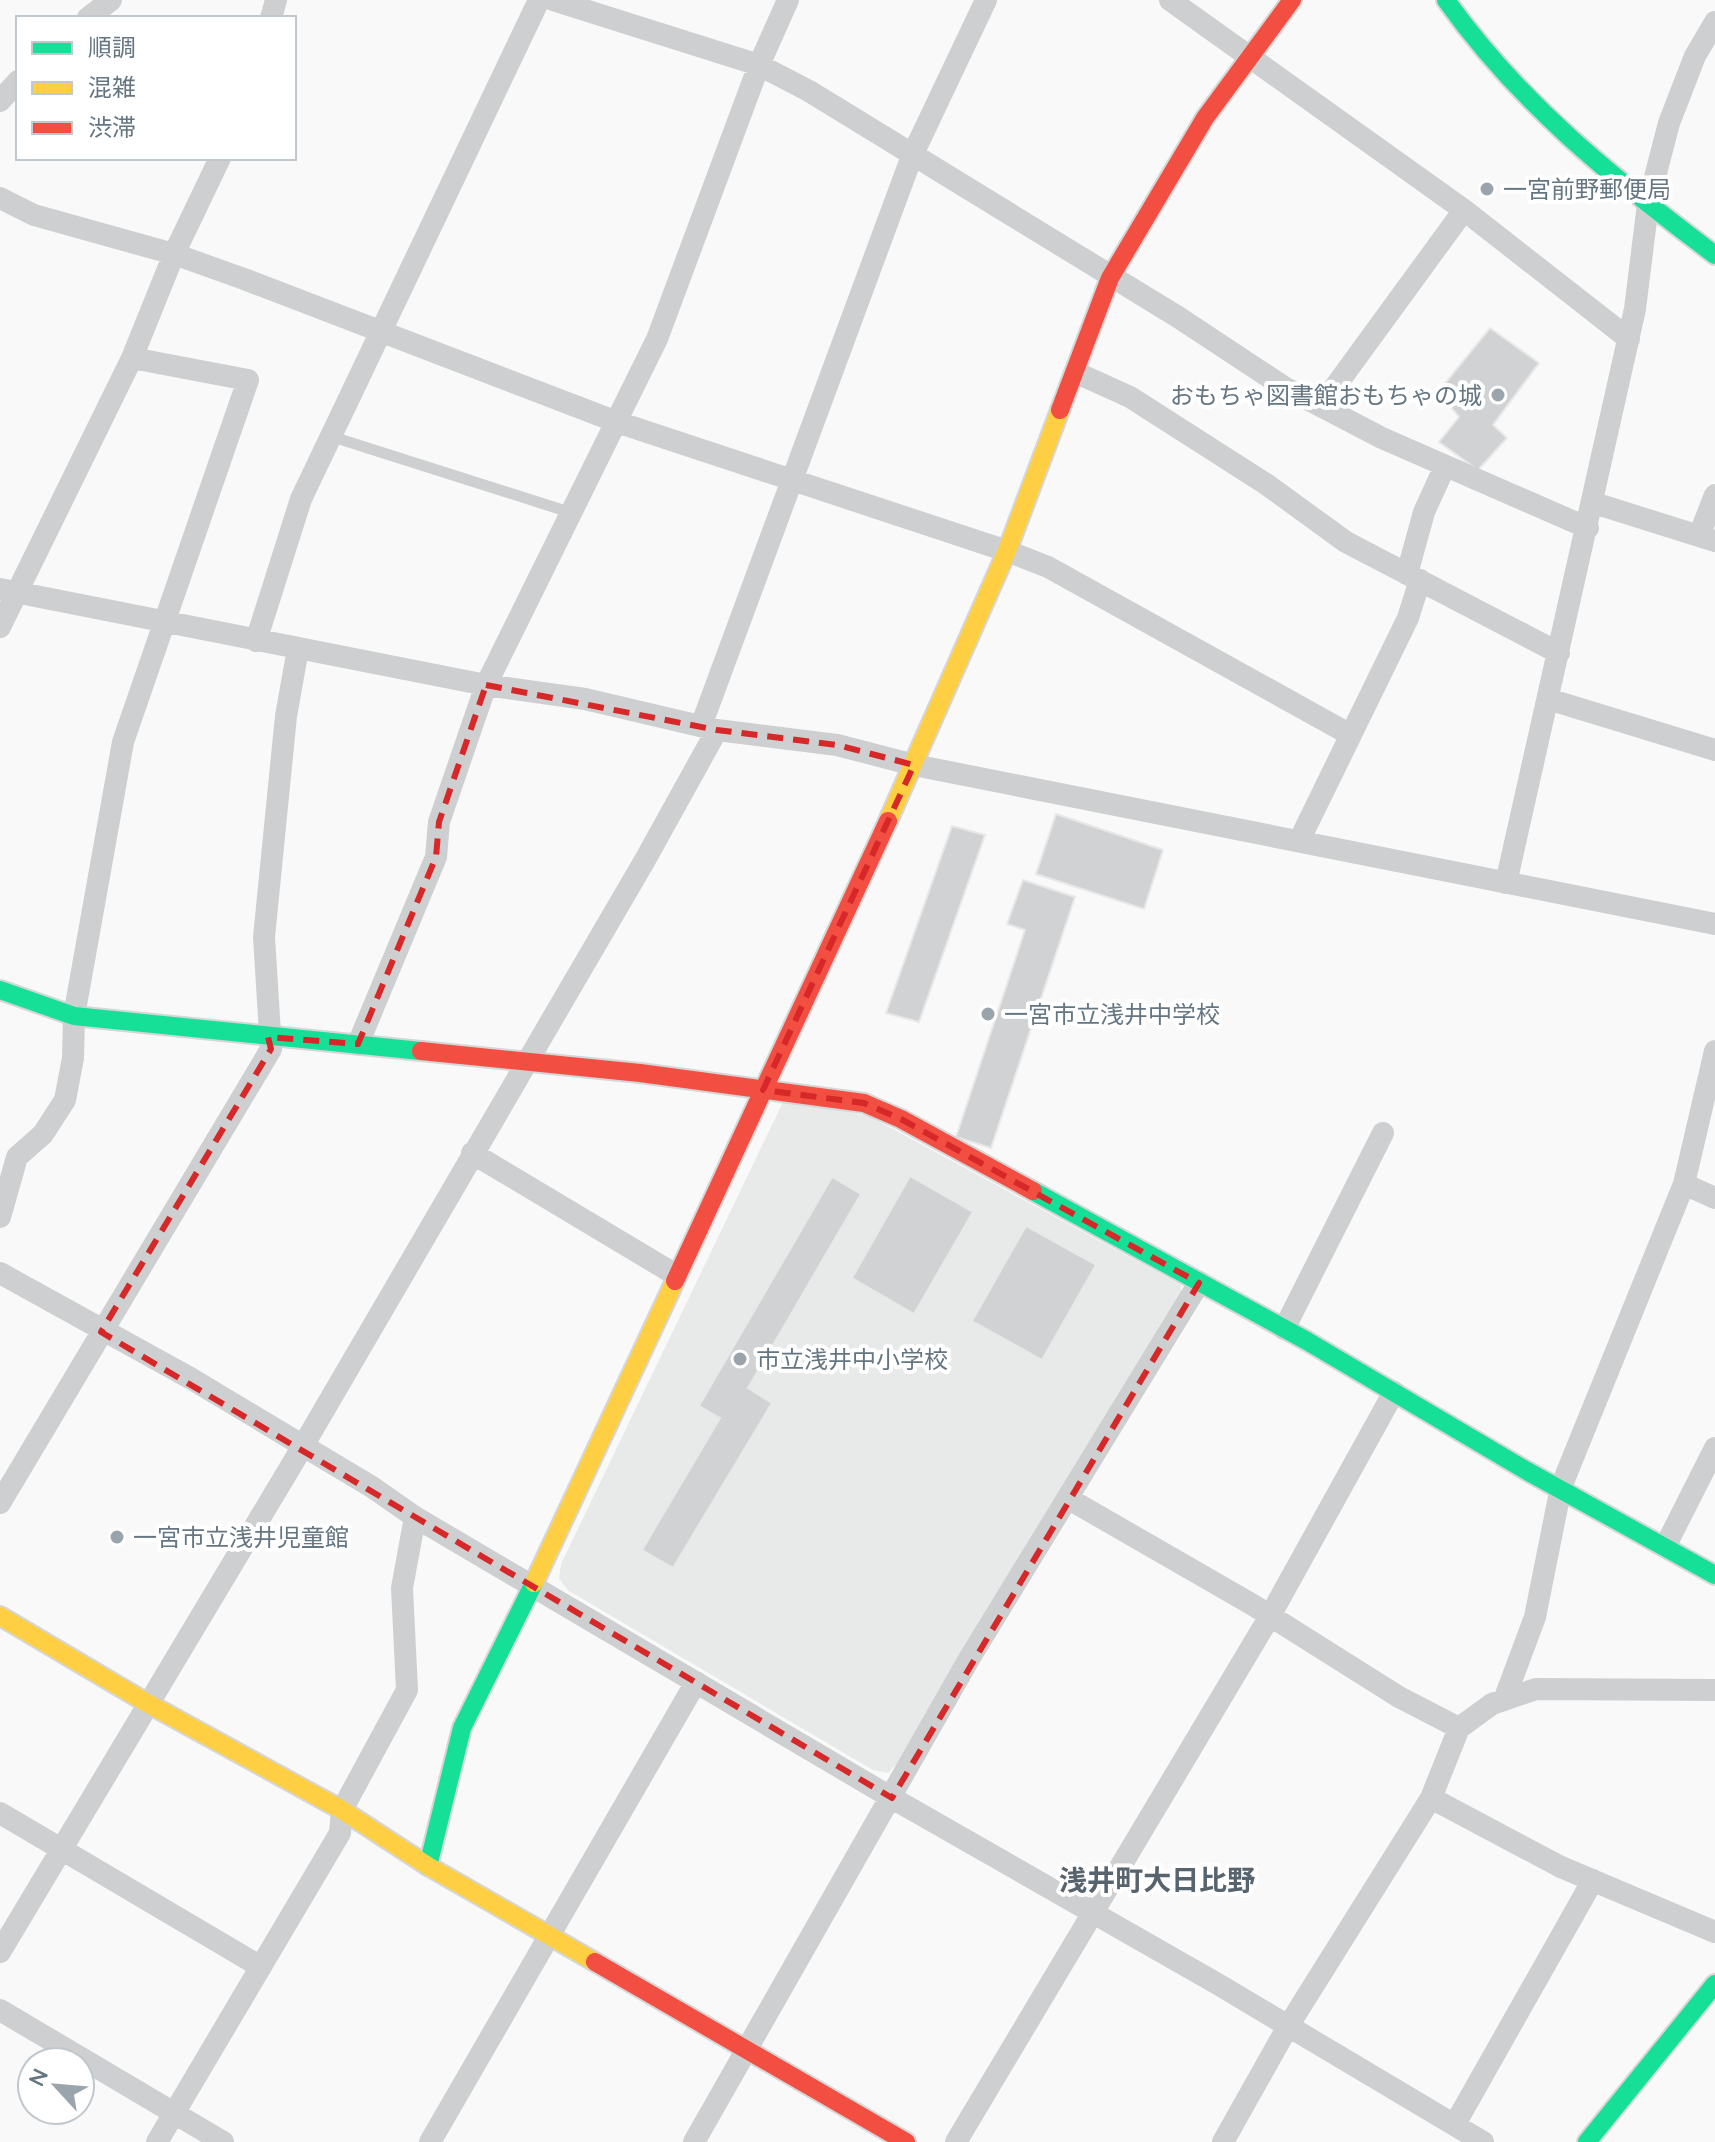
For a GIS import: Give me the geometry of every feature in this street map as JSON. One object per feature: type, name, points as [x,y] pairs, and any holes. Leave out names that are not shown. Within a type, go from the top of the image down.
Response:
[{"type":"street","points":[[91,16],[111,0]]},
{"type":"street","points":[[256,641],[301,499],[539,0]]},
{"type":"street","points":[[553,0],[759,65],[809,91],[1321,406],[1445,466],[1588,528]]},
{"type":"street","points":[[358,1044],[436,857],[439,822],[486,685],[657,339],[759,65],[788,0]]},
{"type":"street","points":[[0,1952],[303,1446],[645,860],[709,728],[792,480],[912,156],[986,0]]},
{"type":"street","points":[[1170,0],[1464,210],[1629,339]]},
{"type":"street","points":[[428,1866],[462,1728],[533,1586],[914,765],[1007,551],[1077,373],[1110,278],[1205,118],[1292,0]]},
{"type":"street","points":[[1446,0],[1508,84],[1561,135],[1715,255]]},
{"type":"street","points":[[1506,883],[1629,339],[1648,204],[1669,123],[1695,56],[1715,22]]},
{"type":"street","points":[[0,101],[12,78]]},
{"type":"street","points":[[0,627],[8,591],[132,358],[174,254],[219,160]]},
{"type":"street","points":[[0,198],[34,215],[174,254],[617,422],[1048,567],[1349,734]]},
{"type":"street","points":[[1321,406],[1464,210]]},
{"type":"street","points":[[0,1217],[17,1157],[43,1134],[65,1100],[73,1058],[74,1016],[123,742],[248,380],[132,358]]},
{"type":"street","points":[[1077,373],[1130,397],[1266,484],[1346,542],[1559,653]]},
{"type":"street","points":[[1299,841],[1408,618],[1424,512],[1445,466]]},
{"type":"street","points":[[1594,503],[1707,538],[1715,495]]},
{"type":"street","points":[[8,591],[486,685],[585,699],[709,728],[837,745],[914,765],[1715,924]]},
{"type":"street","points":[[0,1503],[271,1049],[264,937],[286,716],[298,649]]},
{"type":"street","points":[[1548,699],[1715,750]]},
{"type":"street","points":[[0,990],[74,1016],[526,1060],[864,1103],[901,1119],[1284,1329],[1715,1575]]},
{"type":"street","points":[[1504,1700],[1535,1617],[1561,1487],[1684,1184],[1715,1051]]},
{"type":"street","points":[[1284,1329],[1383,1133]]},
{"type":"street","points":[[472,1153],[676,1275]]},
{"type":"street","points":[[1684,1184],[1715,1198]]},
{"type":"street","points":[[3,1282],[190,1378],[415,1517],[1483,2142]]},
{"type":"street","points":[[694,2142],[969,1659],[1199,1283]]},
{"type":"street","points":[[956,2142],[1270,1616],[1394,1392]]},
{"type":"street","points":[[1666,1545],[1715,1448]]},
{"type":"street","points":[[1069,1499],[1270,1616],[1399,1697],[1459,1728]]},
{"type":"street","points":[[157,2142],[340,1833],[342,1810],[407,1690],[402,1588],[415,1517]]},
{"type":"street","points":[[0,1616],[147,1703],[342,1810],[428,1866],[906,2142]]},
{"type":"street","points":[[430,2142],[696,1682]]},
{"type":"street","points":[[1223,2142],[1287,2028],[1431,1798],[1459,1728],[1504,1700],[1536,1689],[1715,1690]]},
{"type":"street","points":[[1431,1798],[1593,1880],[1715,1932]]},
{"type":"street","points":[[0,1813],[261,1967]]},
{"type":"street","points":[[1455,2124],[1593,1880]]},
{"type":"street","points":[[1587,2142],[1715,1984]]},
{"type":"street","points":[[0,2010],[223,2142]]},
{"type":"lane","points":[[330,436],[569,512]]},
{"type":"highlighted area","points":[[486,685],[717,730],[837,745],[914,765],[763,1090],[864,1103],[901,1119],[1199,1283],[892,1798],[101,1332],[271,1049],[268,1037],[358,1044],[436,857],[439,822]]},
{"type":"shaded area","points":[[784,1100],[869,1116],[1181,1285],[1181,1300],[901,1759],[888,1773],[873,1770],[569,1591],[559,1579],[561,1564]]},
{"type":"building","points":[[1490,328],[1539,363],[1493,425],[1507,438],[1478,470],[1439,442],[1459,417],[1451,407],[1458,400],[1442,387]]},
{"type":"building","points":[[1056,814],[1163,850],[1144,909],[1036,874]]},
{"type":"building","points":[[952,826],[985,835],[919,1022],[886,1013]]},
{"type":"building","points":[[1023,880],[1075,897],[991,1148],[956,1137],[1025,930],[1007,924]]},
{"type":"building","points":[[910,1176],[973,1212],[914,1314],[852,1278]]},
{"type":"building","points":[[832,1177],[861,1194],[748,1388],[772,1403],[673,1568],[642,1550],[720,1418],[699,1406]]},
{"type":"building","points":[[1026,1226],[1096,1265],[1042,1360],[972,1321]]},
{"type":"traffic: fast","points":[[1446,0],[1505,73],[1570,138],[1715,255]]},
{"type":"traffic: fast","points":[[0,990],[74,1016],[421,1051]]},
{"type":"traffic: fast","points":[[1033,1191],[1307,1341],[1527,1471],[1715,1575]]},
{"type":"traffic: fast","points":[[428,1866],[462,1728],[534,1583]]},
{"type":"traffic: fast","points":[[1587,2142],[1715,1984]]},
{"type":"traffic: slow","points":[[888,821],[1007,551],[1060,410]]},
{"type":"traffic: slow","points":[[534,1583],[675,1281]]},
{"type":"traffic: slow","points":[[0,1616],[147,1703],[342,1810],[428,1866],[595,1962]]},
{"type":"traffic: jam","points":[[1060,410],[1110,278],[1205,118],[1292,0]]},
{"type":"traffic: jam","points":[[675,1281],[888,821]]},
{"type":"traffic: jam","points":[[421,1051],[640,1073],[864,1103],[901,1119],[1033,1191]]},
{"type":"traffic: jam","points":[[595,1962],[906,2142]]},
{"type":"place","name":"一宮前野郵便局","points":[[1487,189]]},
{"type":"place","name":"おもちゃ図書館おもちゃの城","points":[[1498,395]]},
{"type":"place","name":"一宮市立浅井中学校","points":[[988,1014]]},
{"type":"place","name":"市立浅井中小学校","points":[[740,1359]]},
{"type":"place","name":"一宮市立浅井児童館","points":[[117,1537]]},
{"type":"district","name":"浅井町大日比野","points":[[1157,1879]]}]
